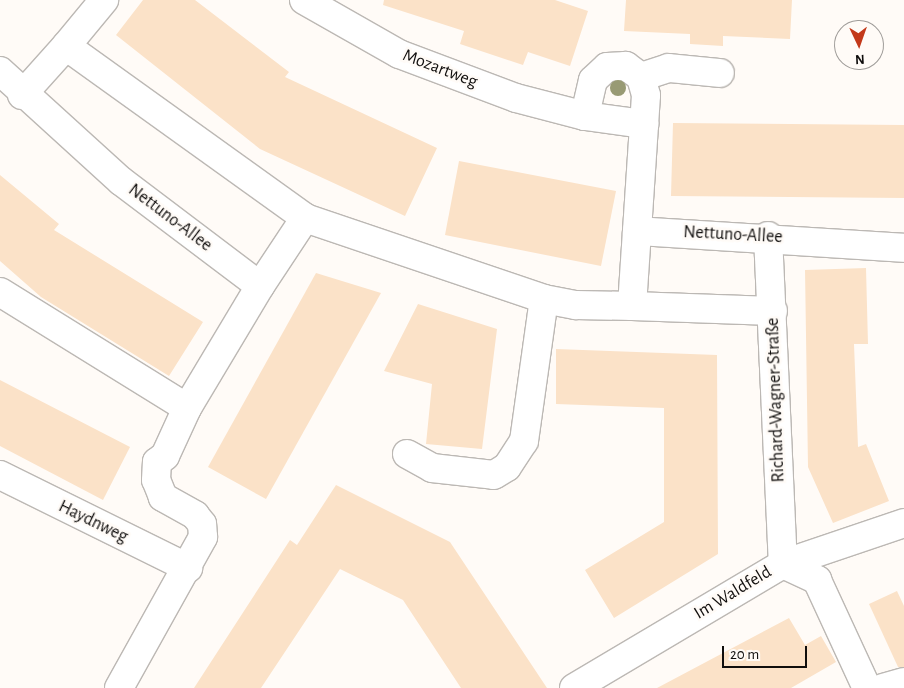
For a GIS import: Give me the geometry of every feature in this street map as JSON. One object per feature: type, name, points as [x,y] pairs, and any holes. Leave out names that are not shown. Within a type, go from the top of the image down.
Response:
[{"type":"street","points":[[22,95],[104,0]]},
{"type":"street","name":"Mozartweg","points":[[304,0],[399,54],[516,98],[585,116],[644,124]]},
{"type":"street","points":[[66,46],[305,218],[544,299],[576,305],[773,311]]},
{"type":"street","points":[[585,116],[594,80],[607,67],[626,66],[641,77],[646,95],[632,306]]},
{"type":"street","points":[[641,77],[669,68],[720,73]]},
{"type":"street","name":"Nettuno-Allee","points":[[0,72],[22,95],[121,181],[260,286]]},
{"type":"street","points":[[119,688],[188,568],[203,537],[202,524],[163,497],[156,480],[157,462],[165,456],[187,408],[260,286],[305,218]]},
{"type":"street","name":"Nettuno-Allee","points":[[637,231],[768,236],[904,248]]},
{"type":"street","name":"Richard-Wagner-Straße","points":[[768,236],[773,311],[783,564]]},
{"type":"street","points":[[0,292],[34,317],[187,408]]},
{"type":"street","points":[[407,454],[432,468],[494,475],[507,467],[524,441],[544,299]]},
{"type":"street","name":"Haydnweg","points":[[0,475],[188,568]]},
{"type":"street","name":"Im Waldfeld","points":[[574,688],[783,564],[904,523]]},
{"type":"street","points":[[783,564],[817,580],[867,688]]},
{"type":"street","points":[[883,688],[904,682]]},
{"type":"building","points":[[143,0],[195,0],[289,72],[285,77],[437,148],[405,216],[260,149],[116,35]]},
{"type":"building","points":[[384,0],[555,0],[588,11],[570,66],[528,52],[523,65],[460,44],[464,31],[383,5]]},
{"type":"building","points":[[626,0],[792,0],[790,39],[723,36],[723,46],[690,44],[690,34],[624,31]]},
{"type":"building","points":[[673,123],[904,125],[904,198],[671,196]]},
{"type":"building","points":[[459,161],[616,191],[601,266],[445,235]]},
{"type":"building","points":[[0,175],[59,224],[54,230],[203,322],[169,376],[41,297],[0,261]]},
{"type":"building","points":[[866,268],[868,344],[854,344],[858,447],[866,444],[889,501],[833,523],[808,467],[805,270]]},
{"type":"building","points":[[316,273],[381,293],[266,499],[208,467]]},
{"type":"building","points":[[418,304],[497,329],[482,449],[426,444],[432,384],[384,371]]},
{"type":"building","points":[[556,349],[717,355],[718,554],[614,618],[585,570],[664,522],[664,408],[556,404]]},
{"type":"building","points":[[0,380],[130,447],[103,500],[0,446]]},
{"type":"building","points":[[336,485],[450,542],[547,688],[461,688],[403,600],[340,569],[261,688],[194,688],[290,540],[297,545]]},
{"type":"building","points":[[897,591],[904,606],[904,667],[898,667],[869,604]]},
{"type":"building","points":[[789,618],[805,645],[821,636],[836,662],[791,688],[657,688]]}]
